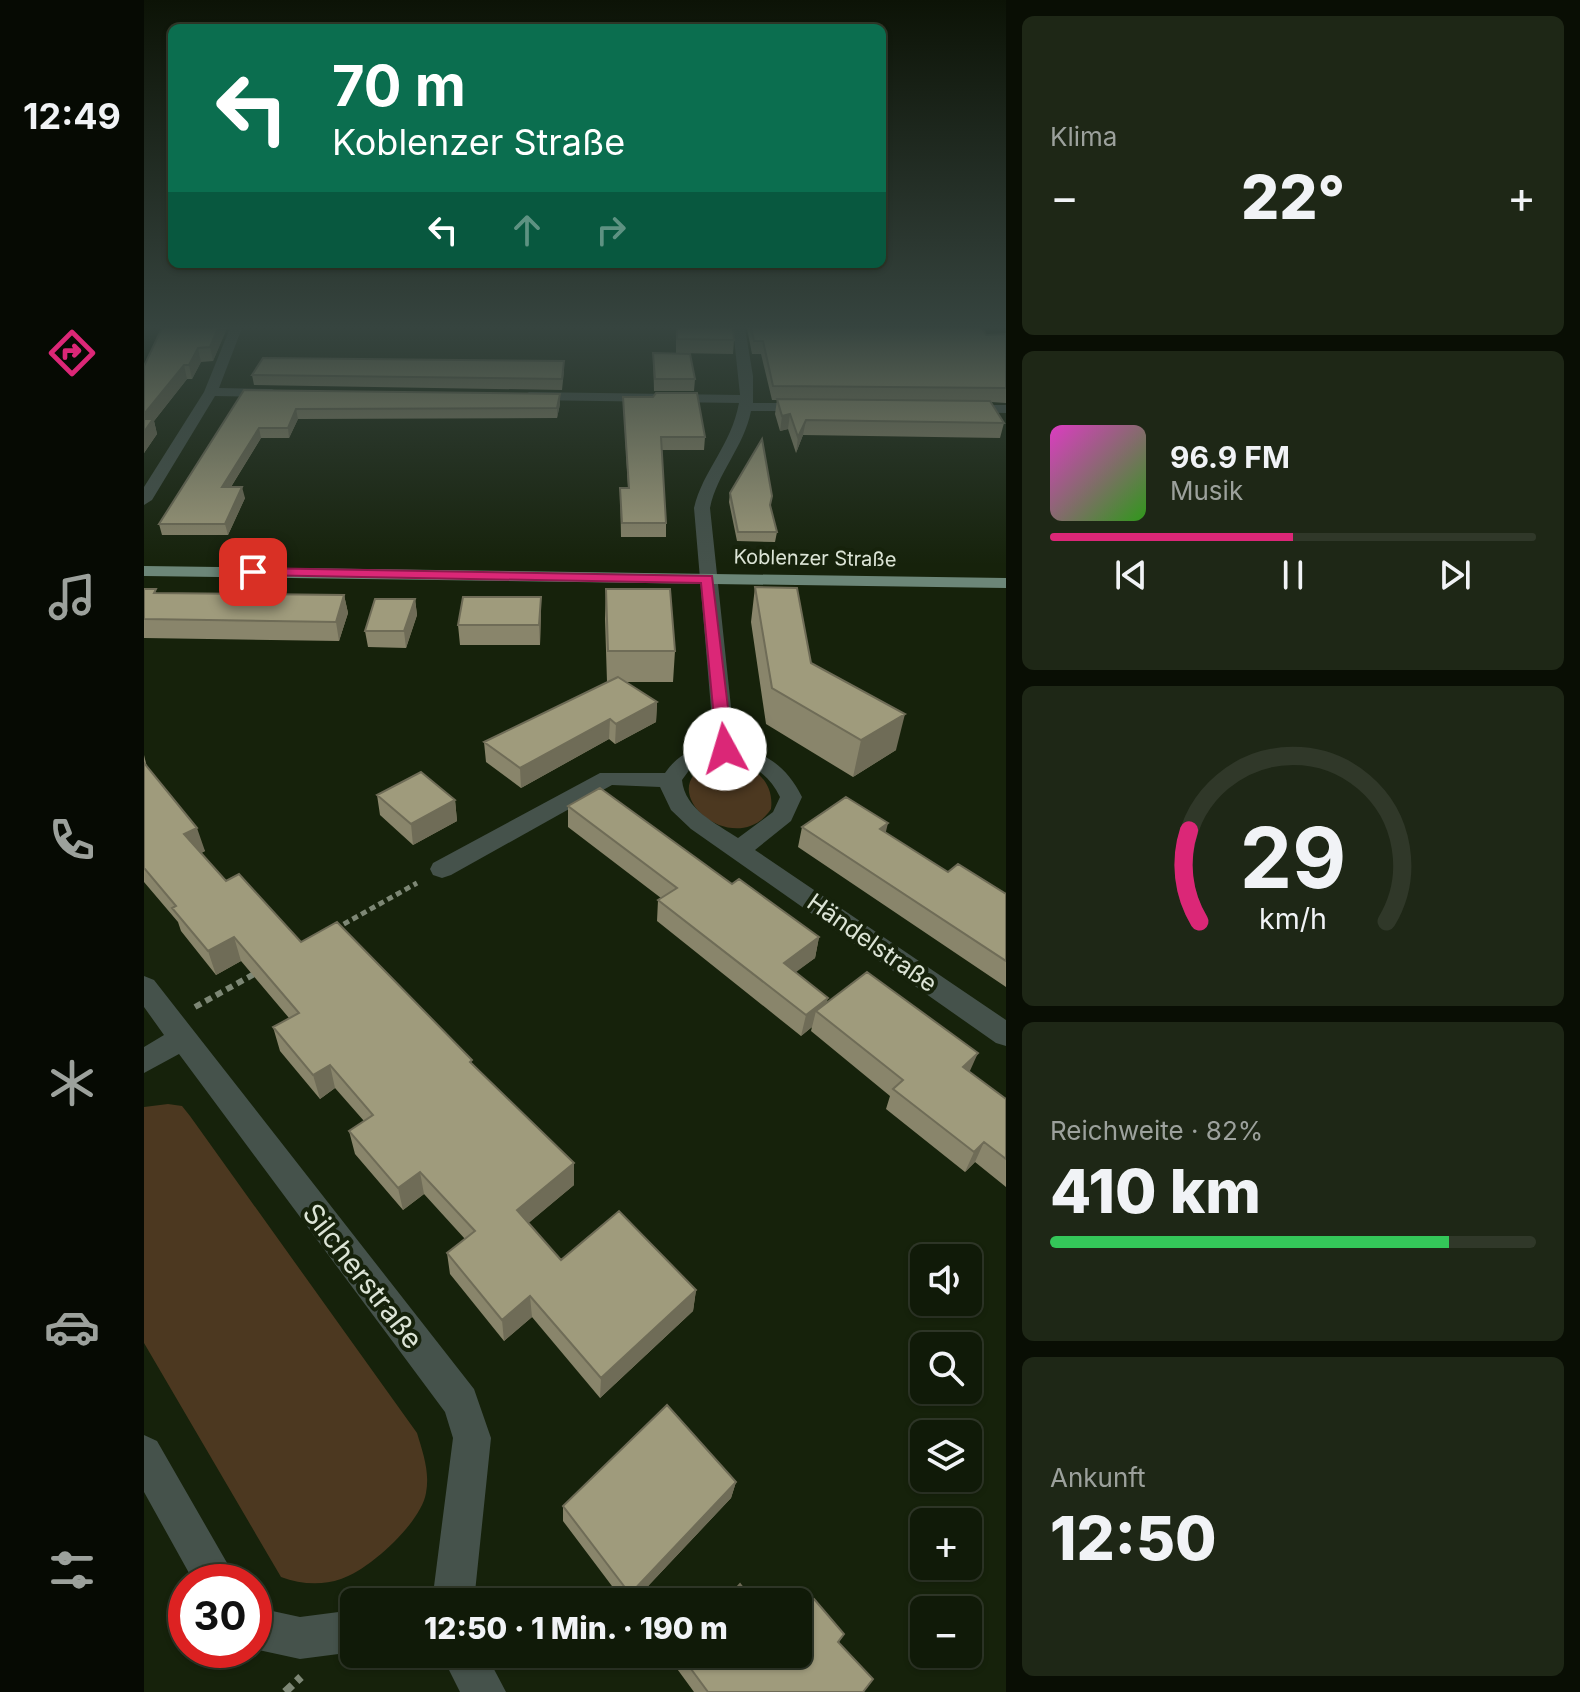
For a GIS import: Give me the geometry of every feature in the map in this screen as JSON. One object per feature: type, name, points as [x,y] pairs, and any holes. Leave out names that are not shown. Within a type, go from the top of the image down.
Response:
[{"type":"main road","name":"Koblenzer Straße","points":[[144,571],[1006,583]]},
{"type":"street","points":[[144,500],[202,407]]},
{"type":"street","points":[[725,749],[707,579],[704,497],[732,448],[745,407]]},
{"type":"street","points":[[945,409],[1006,409]]},
{"type":"street","points":[[442,869],[608,778],[671,780],[675,772],[691,759],[725,749],[743,754],[769,769],[785,782],[791,797],[783,816],[739,850]]},
{"type":"street","name":"Händelstraße","points":[[671,780],[676,802],[699,823],[1006,1035]]},
{"type":"street","name":"Silcherstraße","points":[[144,987],[461,1402],[472,1438],[455,1588]]},
{"type":"street","points":[[144,1061],[175,1030]]},
{"type":"street","points":[[144,1454],[207,1564]]},
{"type":"street","points":[[272,1632],[300,1638],[340,1633]]},
{"type":"path","points":[[333,930],[442,869]]},
{"type":"path","points":[[175,1030],[264,968]]},
{"type":"shaded area","points":[[722,759],[750,768],[769,789],[771,809],[755,824],[736,828],[717,824],[701,814],[691,800],[689,784],[699,770]]},
{"type":"shaded area","points":[[182,1106],[190,1116],[417,1433],[427,1478],[422,1505],[415,1518],[379,1556],[341,1579],[311,1583],[281,1577],[144,1343],[144,1107]]},
{"type":"building","points":[[233,407],[557,407],[296,409],[288,428],[259,428],[222,487],[242,487],[225,524],[159,524]]},
{"type":"building","points":[[624,407],[700,407],[705,437],[661,437],[666,523],[622,523],[620,488],[629,488]]},
{"type":"building","points":[[779,407],[994,407],[1004,423],[806,420],[798,437],[790,414],[782,416]]},
{"type":"building","points":[[144,419],[153,419],[144,432]]},
{"type":"building","points":[[762,439],[772,496],[770,505],[777,532],[738,532],[730,493]]},
{"type":"building","points":[[755,587],[797,588],[811,663],[905,714],[861,740],[772,688]]},
{"type":"building","points":[[144,589],[156,589],[154,593],[344,595],[336,622],[144,619]]},
{"type":"building","points":[[606,589],[670,589],[675,651],[608,651]]},
{"type":"building","points":[[463,597],[541,597],[539,625],[458,625]]},
{"type":"building","points":[[375,599],[415,599],[404,631],[365,631]]},
{"type":"building","points":[[618,677],[657,702],[616,724],[610,719],[520,768],[484,742]]},
{"type":"building","points":[[144,763],[197,828],[184,834],[226,881],[239,874],[301,942],[337,922],[472,1060],[470,1062],[574,1163],[517,1210],[561,1260],[619,1211],[696,1290],[601,1378],[530,1296],[502,1320],[447,1253],[475,1231],[420,1172],[398,1188],[349,1131],[373,1115],[330,1065],[313,1075],[273,1027],[299,1013],[234,937],[208,951],[172,908],[176,906],[144,868]]},
{"type":"building","points":[[421,772],[455,800],[411,824],[377,795]]},
{"type":"building","points":[[600,788],[732,884],[739,879],[819,937],[784,963],[828,998],[806,1015],[658,900],[677,888],[568,806]]},
{"type":"building","points":[[846,797],[888,823],[880,829],[948,872],[958,864],[1006,894],[1006,961],[802,827]]},
{"type":"building","points":[[867,972],[978,1053],[963,1067],[1006,1099],[1006,1159],[984,1142],[974,1152],[893,1089],[903,1080],[816,1011]]},
{"type":"building","points":[[667,1405],[736,1482],[636,1588],[625,1588],[563,1506]]},
{"type":"building","points":[[812,1600],[844,1634],[838,1642],[873,1679],[863,1692],[708,1692],[690,1668],[812,1668]]},
{"type":"route","points":[[253,572],[707,579],[725,749]]}]
